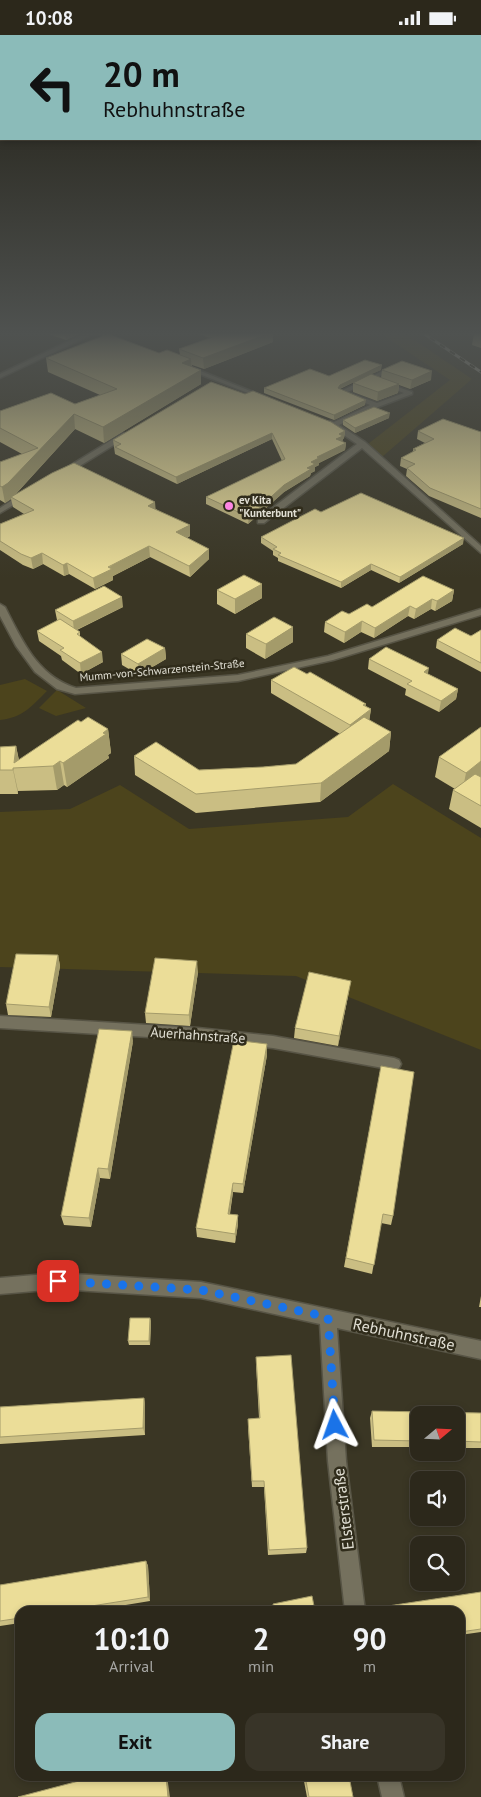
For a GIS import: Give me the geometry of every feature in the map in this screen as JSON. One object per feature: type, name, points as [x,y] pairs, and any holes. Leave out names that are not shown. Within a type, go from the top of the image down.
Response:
[{"type":"street","points":[[334,425],[359,413]]},
{"type":"street","points":[[320,419],[334,425],[362,444],[481,550]]},
{"type":"street","points":[[51,480],[133,431]]},
{"type":"street","points":[[261,521],[362,444]]},
{"type":"street","points":[[0,511],[35,490]]},
{"type":"street","name":"Mumm-von-Schwarzenstein-Straße","points":[[0,607],[36,670],[51,681],[75,691],[238,678],[330,658],[481,612]]},
{"type":"street","name":"Auerhahnstraße","points":[[0,1022],[264,1041],[394,1064]]},
{"type":"street","name":"Rebhuhnstraße","points":[[0,1286],[58,1281],[201,1290],[481,1350]]},
{"type":"street","name":"Elsterstraße","points":[[328,1317],[337,1461],[354,1606]]},
{"type":"street","points":[[389,1781],[393,1797]]},
{"type":"shaded area","points":[[407,413],[433,413],[382,457],[368,444]]},
{"type":"shaded area","points":[[25,679],[47,691],[21,714],[0,720],[0,685]]},
{"type":"shaded area","points":[[57,690],[86,708],[56,716],[39,708]]},
{"type":"shaded area","points":[[393,784],[481,838],[481,1050],[296,976],[0,967],[0,812],[70,809],[120,785],[189,829],[348,817]]},
{"type":"building","points":[[0,413],[127,413],[103,427],[74,414],[2,487],[0,486],[0,462],[38,448],[0,428]]},
{"type":"building","points":[[158,413],[309,413],[331,422],[345,431],[339,434],[343,436],[336,439],[346,443],[317,457],[319,458],[311,462],[315,464],[307,468],[311,469],[284,485],[249,517],[206,497],[285,459],[272,433],[176,477],[115,447],[121,444],[113,440]]},
{"type":"building","points":[[359,413],[389,413],[355,428],[343,420]]},
{"type":"building","points":[[443,419],[481,432],[481,509],[430,488],[407,468],[415,464],[401,458],[416,450],[413,449],[434,439],[418,431]]},
{"type":"building","points":[[74,463],[155,502],[148,506],[190,525],[176,532],[209,549],[189,566],[149,546],[108,567],[112,569],[93,578],[67,563],[63,565],[42,553],[31,558],[0,541],[0,524],[34,510],[11,497],[52,473]]},
{"type":"building","points":[[361,493],[464,538],[400,577],[371,564],[341,582],[278,555],[281,553],[273,549],[277,547],[261,537],[315,509],[321,512]]},
{"type":"building","points":[[244,575],[262,584],[235,599],[217,590]]},
{"type":"building","points":[[423,576],[454,590],[437,601],[432,599],[416,609],[410,606],[375,628],[362,621],[345,632],[325,622],[342,611],[349,614],[367,604],[372,607]]},
{"type":"building","points":[[104,586],[122,597],[73,621],[55,610]]},
{"type":"building","points":[[274,617],[293,627],[266,644],[246,634]]},
{"type":"building","points":[[60,619],[80,632],[77,634],[102,652],[80,663],[60,650],[64,648],[37,631]]},
{"type":"building","points":[[455,628],[471,636],[481,630],[481,663],[437,640]]},
{"type":"building","points":[[147,639],[165,648],[138,664],[121,654]]},
{"type":"building","points":[[386,647],[429,668],[424,672],[458,689],[441,701],[407,684],[412,681],[369,659]]},
{"type":"building","points":[[294,667],[307,674],[310,672],[366,704],[363,705],[371,709],[350,725],[271,680]]},
{"type":"building","points":[[88,717],[108,729],[103,733],[106,734],[63,763],[60,761],[53,766],[0,770],[0,747],[16,746],[14,763],[78,720],[81,722]]},
{"type":"building","points":[[364,717],[391,732],[321,783],[196,794],[134,756],[156,742],[199,770],[296,764]]},
{"type":"building","points":[[481,727],[481,761],[466,773],[439,757]]},
{"type":"building","points":[[475,774],[481,777],[481,806],[453,790]]},
{"type":"building","points":[[16,954],[58,955],[49,1007],[6,1004]]},
{"type":"building","points":[[155,958],[197,961],[189,1015],[145,1013]]},
{"type":"building","points":[[309,972],[351,981],[339,1036],[295,1028]]},
{"type":"building","points":[[99,1029],[132,1031],[108,1169],[98,1168],[89,1218],[61,1216]]},
{"type":"building","points":[[234,1040],[267,1044],[243,1184],[233,1183],[228,1214],[238,1215],[235,1234],[196,1228]]},
{"type":"building","points":[[381,1066],[414,1072],[393,1216],[383,1214],[374,1265],[346,1258]]},
{"type":"building","points":[[130,1318],[150,1318],[149,1341],[128,1341]]},
{"type":"building","points":[[291,1355],[307,1548],[269,1550],[264,1481],[252,1481],[248,1419],[260,1418],[256,1357]]},
{"type":"building","points":[[144,1398],[143,1428],[0,1437],[0,1407]]},
{"type":"building","points":[[372,1411],[410,1412],[410,1441],[374,1440]]},
{"type":"building","points":[[465,1413],[481,1413],[481,1442],[465,1441]]},
{"type":"building","points":[[146,1561],[148,1597],[91,1606],[15,1606],[15,1619],[0,1621],[0,1585]]},
{"type":"building","points":[[481,1592],[481,1629],[465,1631],[465,1606],[388,1606]]},
{"type":"building","points":[[312,1596],[314,1606],[273,1606],[273,1604]]},
{"type":"building","points":[[79,1781],[166,1781],[168,1797],[18,1797]]},
{"type":"building","points":[[306,1781],[350,1781],[353,1797],[309,1797]]},
{"type":"place","name":"ev Kita \"Kunterbunt\"","points":[[229,506]]},
{"type":"route","points":[[58,1281],[201,1290],[328,1317],[335,1425]]}]
